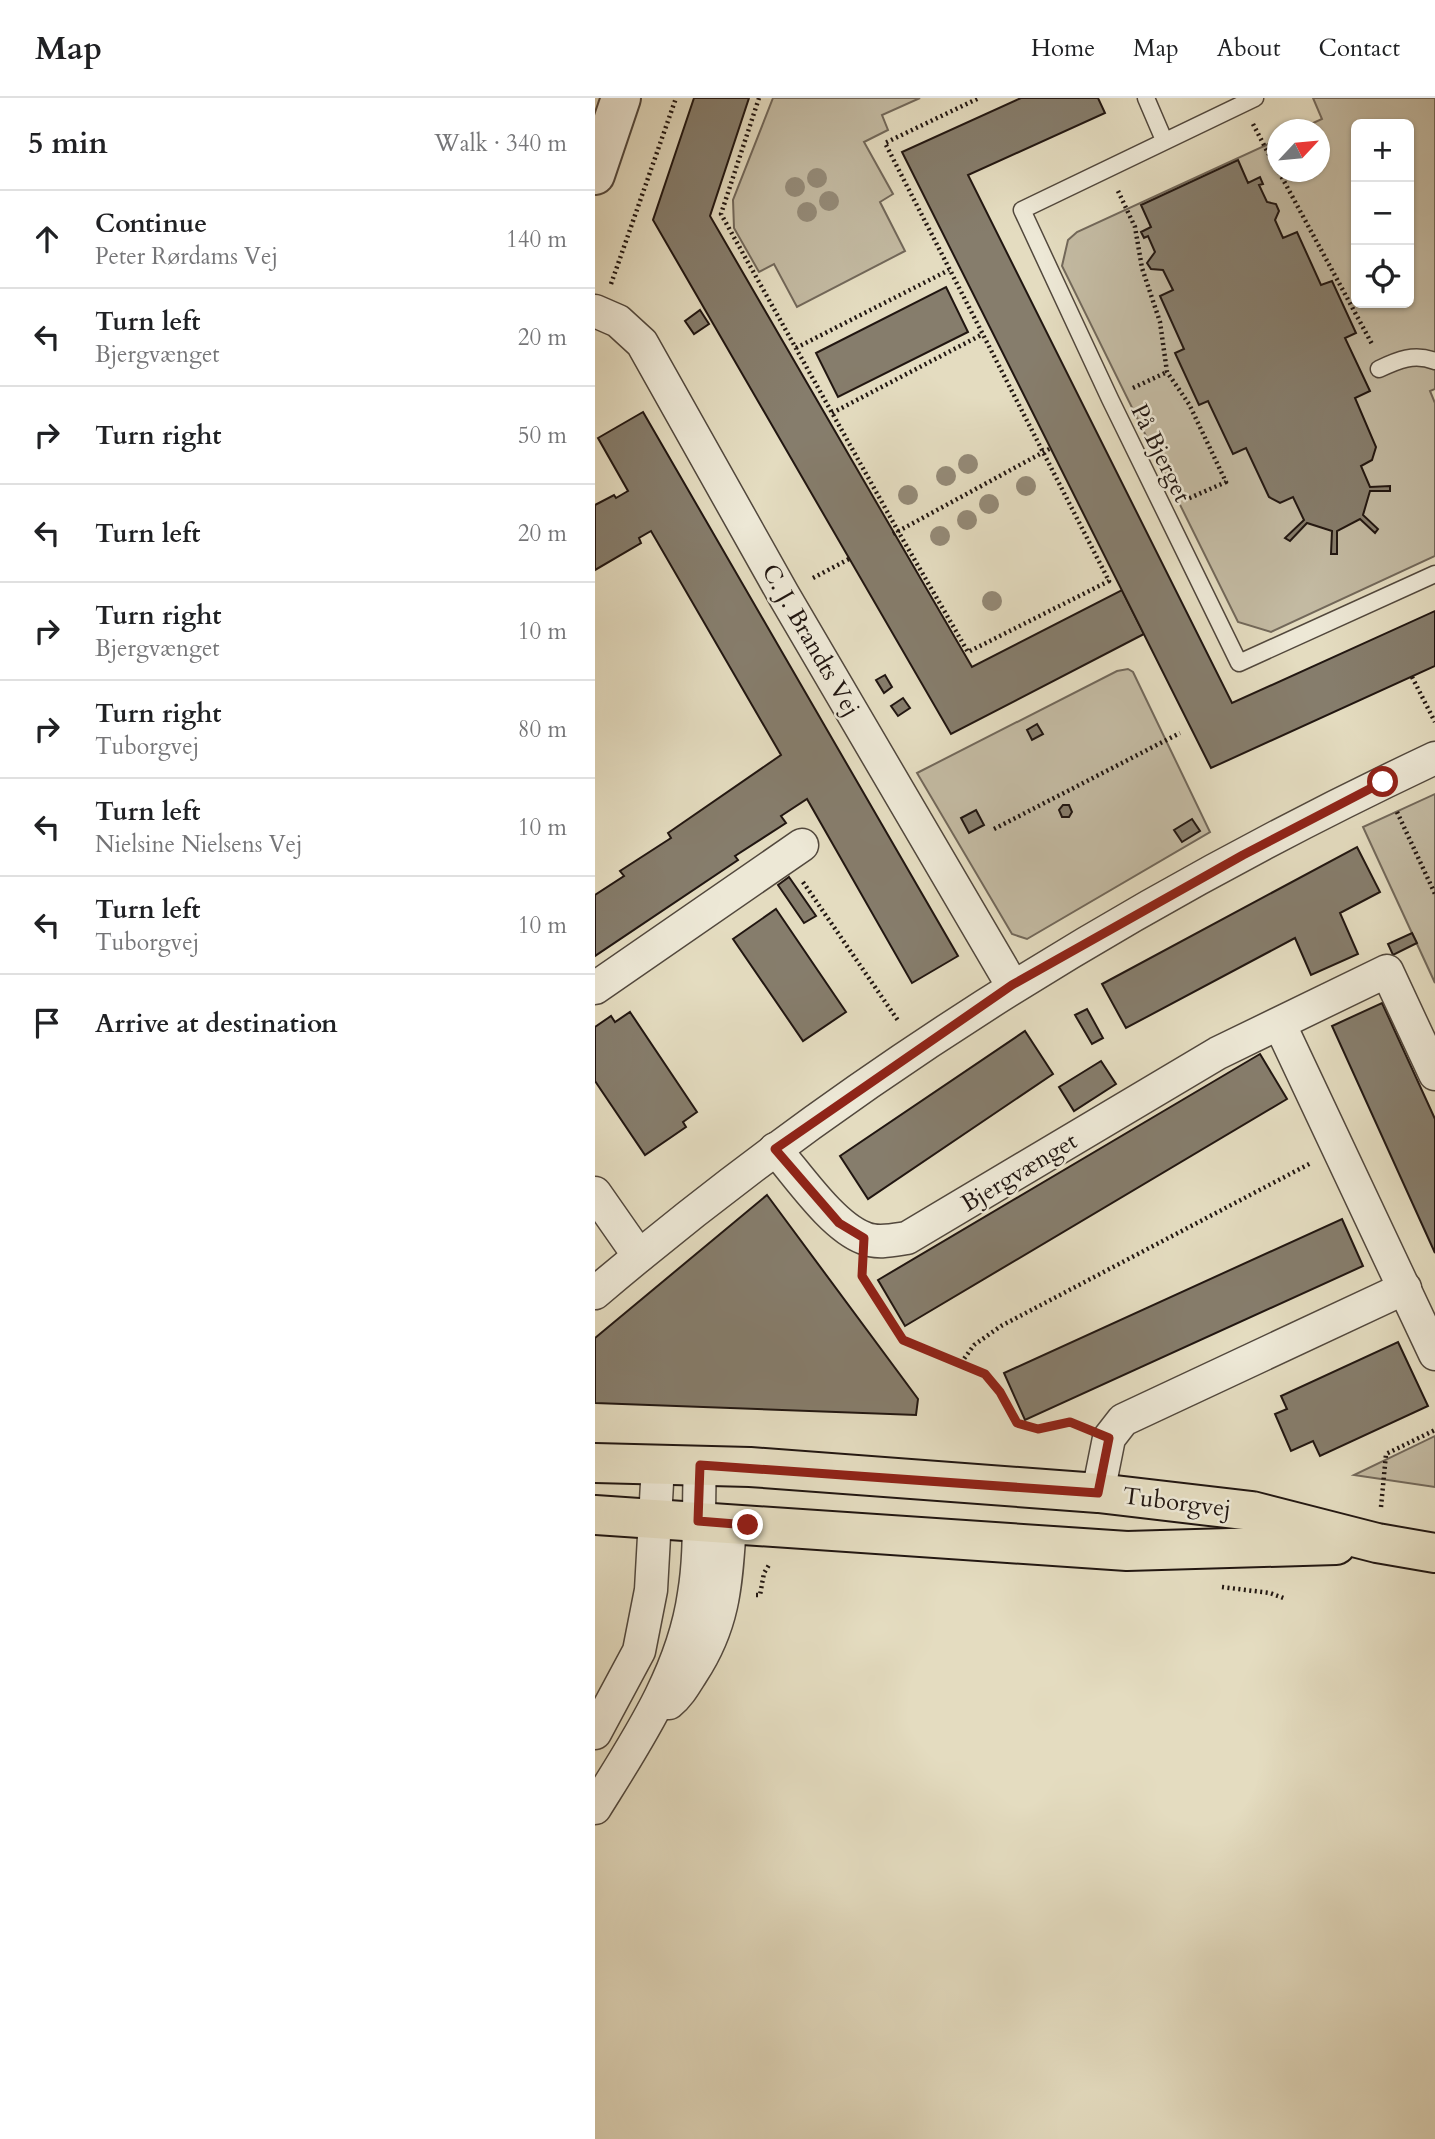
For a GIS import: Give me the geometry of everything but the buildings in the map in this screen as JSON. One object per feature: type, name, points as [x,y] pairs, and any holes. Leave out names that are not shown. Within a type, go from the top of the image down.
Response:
[{"type":"main road","name":"Tuborgvej","points":[[595,1463],[700,1465],[1098,1493],[1252,1511],[1377,1544],[1435,1553]]},
{"type":"main road","name":"Tuborgvej","points":[[595,1515],[1127,1551],[1377,1544]]},
{"type":"street","points":[[595,175],[621,98]]},
{"type":"street","name":"C. J. Brandts Vej","points":[[598,312],[618,321],[642,343],[783,594],[1012,985]]},
{"type":"street","points":[[595,1293],[639,1255],[775,1149],[1012,985],[1243,855],[1435,758]]},
{"type":"street","points":[[595,988],[793,851]]},
{"type":"street","name":"Bjergvænget","points":[[864,1238],[883,1241],[907,1238],[1218,1053],[1387,971],[1435,1074]]},
{"type":"street","points":[[1280,1025],[1435,1354]]},
{"type":"street","points":[[775,1149],[839,1223],[864,1238]]},
{"type":"street","points":[[595,1193],[639,1255]]},
{"type":"street","points":[[1098,1493],[1109,1438],[1123,1420],[1405,1288]]},
{"type":"street","points":[[595,1733],[639,1651],[651,1590],[658,1465]]},
{"type":"street","points":[[595,1808],[654,1714],[681,1644],[714,1523],[700,1465]]},
{"type":"lane","points":[[1146,98],[1164,140]]},
{"type":"lane","name":"På Bjerget","points":[[1248,101],[1022,210],[1110,399],[1239,663],[1435,574]]},
{"type":"lane","points":[[1379,369],[1404,358],[1419,357],[1435,361]]},
{"type":"path","points":[[598,312],[676,98]]},
{"type":"path","points":[[759,98],[721,214],[896,532],[968,652],[1108,581],[884,143],[979,98]]},
{"type":"path","points":[[1248,101],[1267,145]]},
{"type":"path","points":[[1107,168],[1135,228],[1145,279],[1160,322],[1167,372],[1189,404],[1226,482],[1164,510]]},
{"type":"path","points":[[1284,182],[1373,346],[1379,369]]},
{"type":"path","points":[[796,348],[949,270]]},
{"type":"path","points":[[832,413],[983,334]]},
{"type":"path","points":[[1110,399],[1167,372]]},
{"type":"path","points":[[896,532],[1051,448]]},
{"type":"path","points":[[783,594],[849,559]]},
{"type":"path","points":[[1412,677],[1435,722]]},
{"type":"path","points":[[995,829],[1180,733]]},
{"type":"path","points":[[1383,782],[1435,894]]},
{"type":"path","points":[[793,851],[917,1049]]},
{"type":"path","points":[[961,1363],[974,1345],[1001,1326],[1339,1148]]},
{"type":"path","points":[[864,1238],[862,1276],[903,1340],[985,1374],[1000,1392],[1017,1423],[1038,1429],[1070,1422],[1109,1438]]},
{"type":"path","points":[[1377,1544],[1386,1454],[1435,1430]]},
{"type":"shaded area","points":[[773,98],[920,98],[882,115],[888,130],[864,142],[893,194],[880,202],[905,251],[797,307],[774,264],[759,272],[734,228],[733,200]]},
{"type":"shaded area","points":[[1313,98],[1435,98],[1435,389],[1430,391],[1435,403],[1435,556],[1271,632],[1238,622],[1062,266],[1068,240],[1077,232],[1267,145],[1267,182],[1330,182],[1330,119],[1322,119]]},
{"type":"shaded area","points":[[1128,669],[1133,672],[1210,832],[1027,939],[1012,934],[917,773],[1117,671]]},
{"type":"shaded area","points":[[1435,794],[1435,983],[1363,827]]},
{"type":"shaded area","points":[[1435,1436],[1435,1487],[1354,1475]]},
{"type":"route","points":[[748,1525],[698,1521],[700,1465],[1098,1493],[1109,1438],[1070,1422],[1038,1429],[1017,1423],[1000,1392],[985,1374],[903,1340],[862,1276],[864,1238],[839,1223],[775,1149],[1012,985],[1243,855],[1383,782]]}]
